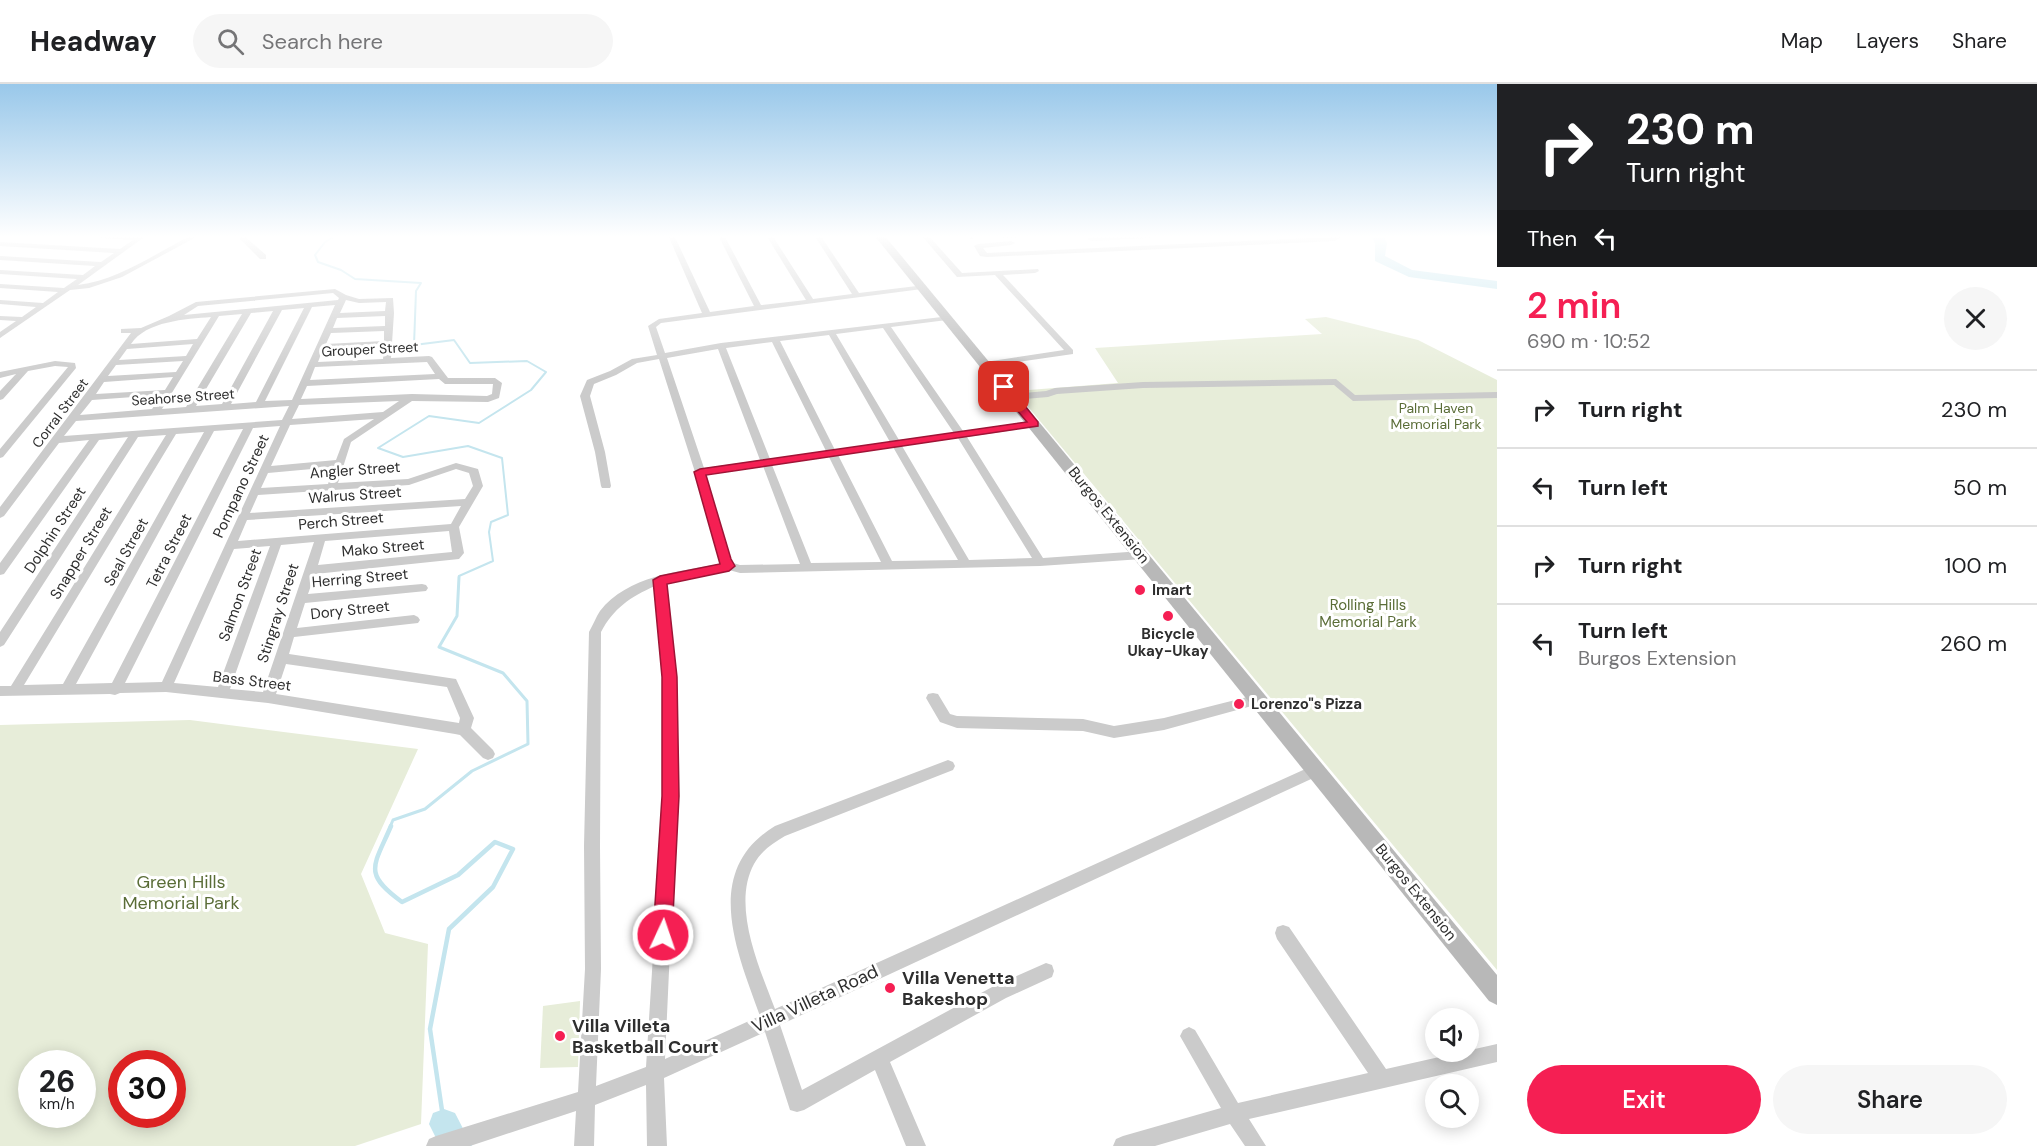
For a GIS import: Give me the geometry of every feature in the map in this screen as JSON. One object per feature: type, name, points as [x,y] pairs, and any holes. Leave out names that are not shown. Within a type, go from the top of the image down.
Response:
[{"type":"main road","name":"Burgos Extension","points":[[920,285],[1497,993]]},
{"type":"street","points":[[0,336],[73,285]]},
{"type":"street","points":[[0,286],[66,289],[94,285]]},
{"type":"street","points":[[693,285],[707,315]]},
{"type":"street","points":[[746,285],[759,309]]},
{"type":"street","points":[[800,285],[811,302]]},
{"type":"street","points":[[849,285],[857,296]]},
{"type":"street","points":[[985,365],[1070,352],[1008,285]]},
{"type":"street","points":[[729,566],[724,561],[700,472],[661,357],[652,326],[654,323],[922,287]]},
{"type":"street","points":[[124,332],[142,330],[172,318],[196,304],[335,291],[342,299]]},
{"type":"street","points":[[172,318],[309,305],[342,299],[390,300],[387,360]]},
{"type":"street","name":"Pompano Street","points":[[166,687],[342,299]]},
{"type":"street","points":[[0,302],[44,305]]},
{"type":"street","points":[[259,405],[309,305]]},
{"type":"street","points":[[225,407],[279,308]]},
{"type":"street","points":[[189,410],[248,311]]},
{"type":"street","points":[[335,316],[390,313]]},
{"type":"street","points":[[155,412],[216,315]]},
{"type":"street","points":[[0,318],[24,319]]},
{"type":"street","points":[[606,486],[585,396],[590,382],[635,361],[721,346],[947,318]]},
{"type":"street","points":[[885,325],[961,435],[1040,562]]},
{"type":"street","points":[[328,331],[389,328]]},
{"type":"street","name":"Corral Street","points":[[0,514],[102,380],[132,336],[142,330]]},
{"type":"street","points":[[831,332],[965,563]]},
{"type":"street","points":[[775,339],[888,566]]},
{"type":"street","points":[[125,347],[201,341]]},
{"type":"street","points":[[321,347],[388,343]]},
{"type":"street","points":[[721,346],[807,567]]},
{"type":"street","points":[[113,363],[190,358]]},
{"type":"street","name":"Grouper Street","points":[[313,365],[429,359],[440,376]]},
{"type":"street","points":[[0,375],[66,363],[72,365],[72,368],[0,455]]},
{"type":"street","points":[[0,397],[24,370]]},
{"type":"street","points":[[102,380],[179,375]]},
{"type":"street","points":[[304,383],[440,376]]},
{"type":"street","name":"Seahorse Street","points":[[72,418],[296,402],[413,397],[488,399],[496,396],[498,383],[495,381],[447,381],[440,376]]},
{"type":"street","points":[[1012,397],[1048,394],[1059,397],[1135,392],[1142,390],[1143,385],[1336,382],[1353,398],[1497,395]]},
{"type":"street","points":[[89,397],[168,392]]},
{"type":"street","points":[[332,487],[348,441],[413,397]]},
{"type":"street","points":[[56,440],[385,415]]},
{"type":"street","points":[[700,472],[1034,424]]},
{"type":"street","name":"Tetra Street","points":[[116,690],[250,425]]},
{"type":"street","name":"Seal Street","points":[[67,689],[211,428]]},
{"type":"street","name":"Snapper Street","points":[[14,691],[173,431]]},
{"type":"street","name":"Dolphin Street","points":[[0,642],[135,434]]},
{"type":"street","points":[[0,571],[96,437]]},
{"type":"street","points":[[265,470],[341,463]]},
{"type":"street","name":"Angler Street","points":[[255,492],[408,482],[456,466],[474,471],[478,478],[478,486],[468,502]]},
{"type":"street","points":[[454,527],[468,502]]},
{"type":"street","name":"Walrus Street","points":[[243,517],[468,502]]},
{"type":"street","name":"Perch Street","points":[[231,545],[454,527]]},
{"type":"street","name":"Mako Street","points":[[310,570],[450,557],[458,553],[454,527]]},
{"type":"street","name":"Stingray Street","points":[[268,698],[321,538]]},
{"type":"street","name":"Salmon Street","points":[[222,693],[277,542]]},
{"type":"street","points":[[584,1146],[593,969],[595,632],[601,618],[638,587],[660,580],[729,566],[740,569],[1040,562],[1142,555]]},
{"type":"street","points":[[657,1146],[655,1073],[670,796],[670,677],[660,580]]},
{"type":"street","name":"Herring Street","points":[[301,599],[422,588]]},
{"type":"street","name":"Dory Street","points":[[290,633],[414,620]]},
{"type":"street","points":[[281,658],[451,683],[467,718],[464,730],[488,754]]},
{"type":"street","name":"Bass Street","points":[[0,691],[166,687],[268,698],[464,730]]},
{"type":"street","points":[[933,698],[945,718],[957,722],[1083,725],[1114,732],[1164,724],[1259,699]]},
{"type":"street","points":[[948,766],[780,831],[756,848],[743,875],[739,909],[746,952],[797,1103],[1000,992],[1046,971]]},
{"type":"street","name":"Villa Villeta Road","points":[[436,1146],[588,1099],[655,1073],[1317,770]]},
{"type":"street","points":[[1283,933],[1382,1079]]},
{"type":"street","points":[[1189,1036],[1256,1146]]},
{"type":"street","points":[[1123,1146],[1234,1113],[1497,1053]]},
{"type":"street","points":[[880,1059],[916,1146]]},
{"type":"green space","name":"Rolling Hills Memorial Park","points":[[1326,317],[1418,340],[1497,380],[1497,970],[1015,391],[1118,383],[1095,348],[1322,334],[1305,319]]},
{"type":"green space","name":"Green Hills Memorial Park","points":[[190,720],[418,749],[361,874],[385,933],[428,944],[421,1124],[355,1146],[0,1146],[0,725]]},
{"type":"green space","name":"Villa Villeta Basketball Court","points":[[580,1001],[578,1067],[540,1068],[543,1006]]},
{"type":"waterway","points":[[420,285],[416,291],[414,345],[454,340],[470,363],[527,361],[546,372],[531,390],[479,423],[429,416],[378,448],[403,457],[468,446],[502,458],[508,515],[491,522],[489,532],[493,561],[459,577]]},
{"type":"waterway","points":[[390,827],[393,820],[425,809],[472,771],[528,744],[527,701],[503,673],[439,647],[457,616],[459,577]]},
{"type":"waterway","points":[[391,826],[376,860],[376,876],[381,884],[402,902],[458,875],[495,842],[513,849],[493,887],[449,929],[430,1029],[444,1124]]},
{"type":"waterway","points":[[444,1124],[457,1146]]},
{"type":"place","name":"Imart","points":[[1140,590]]},
{"type":"place","name":"Bicycle Ukay-Ukay","points":[[1168,616]]},
{"type":"place","name":"Lorenzo\"s Pizza","points":[[1239,704]]},
{"type":"place","name":"Villa Venetta Bakeshop","points":[[890,988]]},
{"type":"place","name":"Villa Villeta Basketball Court","points":[[560,1036]]},
{"type":"route","points":[[663,935],[670,796],[670,677],[660,580],[729,566],[724,561],[700,472],[1034,424],[1004,387]]},
{"type":"park label","name":"Palm Haven Memorial Park","points":[[1436,416]]}]
